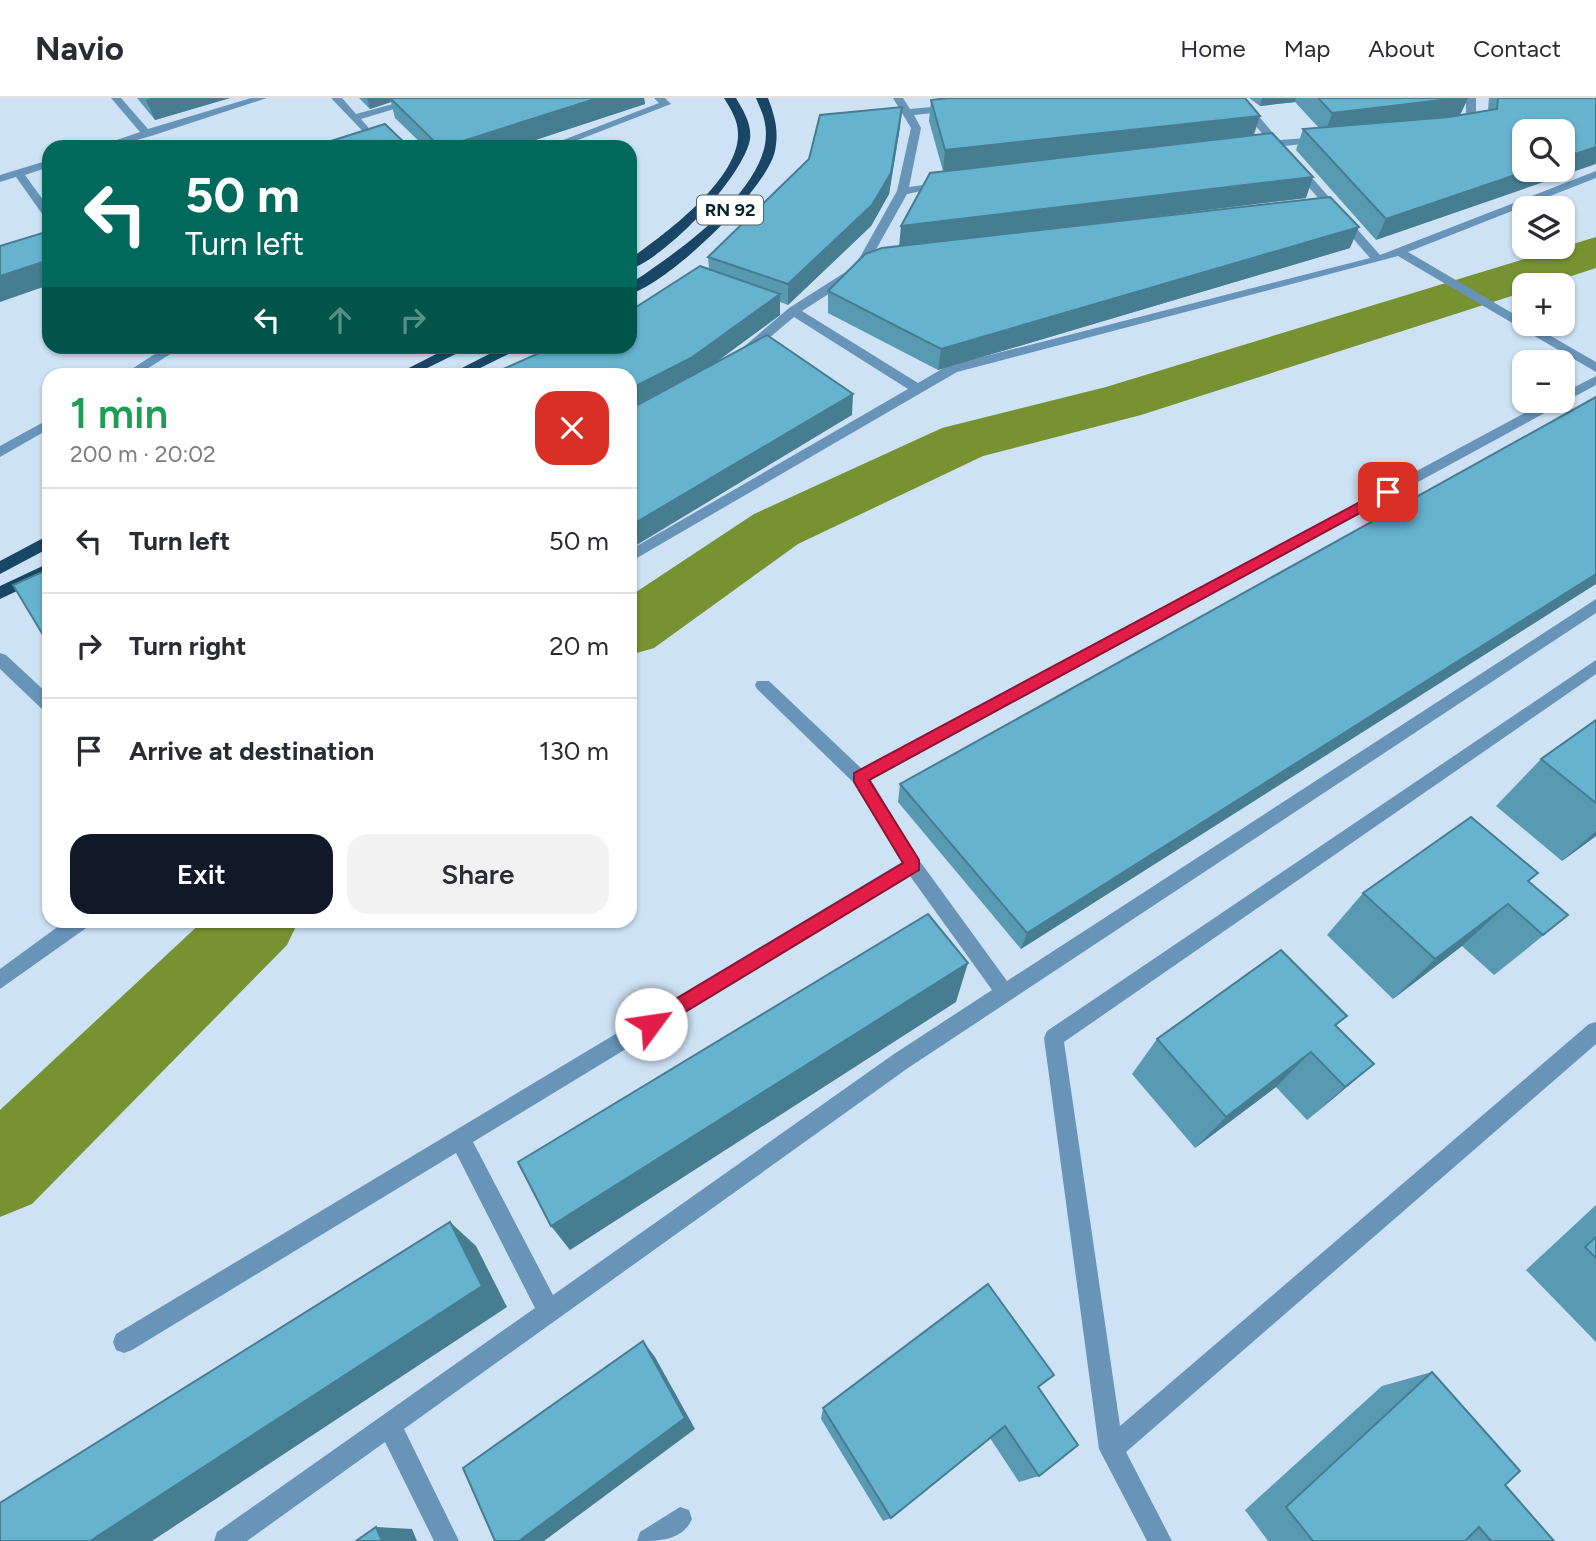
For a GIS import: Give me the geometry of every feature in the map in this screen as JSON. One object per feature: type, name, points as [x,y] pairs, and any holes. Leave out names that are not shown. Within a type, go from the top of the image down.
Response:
[{"type":"highway","name":"RN 92","points":[[637,260],[686,223],[737,157],[744,139],[742,119],[730,98]]},
{"type":"highway","name":"RN 92","points":[[637,285],[678,258],[706,233],[738,202],[760,172],[772,144],[773,126],[762,98]]},
{"type":"highway","points":[[417,368],[448,354]]},
{"type":"highway","points":[[470,368],[501,354]]},
{"type":"highway","points":[[0,568],[42,545]]},
{"type":"highway","points":[[0,593],[42,572]]},
{"type":"street","points":[[116,98],[147,134]]},
{"type":"street","points":[[126,140],[262,98]]},
{"type":"street","points":[[336,98],[374,140]]},
{"type":"street","points":[[355,118],[426,98]]},
{"type":"street","points":[[570,140],[666,104],[659,98]]},
{"type":"street","points":[[860,268],[903,191],[916,128],[898,98]]},
{"type":"street","points":[[1238,98],[1328,206],[1378,260]]},
{"type":"street","points":[[1445,127],[1471,124],[1471,98]]},
{"type":"street","points":[[906,113],[958,108]]},
{"type":"street","points":[[1248,147],[1328,138]]},
{"type":"street","points":[[0,179],[42,165]]},
{"type":"street","points":[[18,173],[42,206]]},
{"type":"street","points":[[637,553],[952,369],[1404,255],[1596,174]]},
{"type":"street","points":[[903,191],[958,184]]},
{"type":"street","points":[[1314,208],[1328,206]]},
{"type":"street","points":[[1404,255],[1596,368]]},
{"type":"street","points":[[732,363],[793,311],[860,268],[873,266]]},
{"type":"street","points":[[793,311],[917,389]]},
{"type":"street","points":[[140,368],[164,354]]},
{"type":"street","points":[[1575,391],[1596,380]]},
{"type":"street","points":[[859,778],[1535,413]]},
{"type":"street","points":[[0,452],[42,427]]},
{"type":"street","points":[[226,1541],[901,1061],[1596,605]]},
{"type":"street","points":[[0,659],[42,698]]},
{"type":"street","points":[[1160,1541],[1111,1449],[1054,1038],[1596,666]]},
{"type":"street","points":[[763,685],[859,778],[913,865],[1005,993]]},
{"type":"street","points":[[124,1342],[913,865]]},
{"type":"street","points":[[0,980],[71,928]]},
{"type":"street","points":[[1111,1449],[1596,1031]]},
{"type":"street","points":[[460,1139],[549,1311]]},
{"type":"street","points":[[389,1425],[447,1541]]},
{"type":"street","points":[[649,1541],[680,1519]]},
{"type":"building","points":[[390,98],[598,98],[466,140],[433,140]]},
{"type":"building","points":[[1245,98],[1260,116],[945,150],[931,100]]},
{"type":"building","points":[[1318,98],[1459,98],[1332,113]]},
{"type":"building","points":[[1498,98],[1596,98],[1596,147],[1575,154],[1575,119],[1512,119],[1512,176],[1386,219],[1303,129],[1449,117],[1497,109]]},
{"type":"building","points":[[902,107],[891,173],[872,205],[788,284],[708,257],[809,159],[820,115]]},
{"type":"building","points":[[385,124],[402,140],[334,140]]},
{"type":"building","points":[[1272,133],[1313,177],[901,226],[930,173]]},
{"type":"building","points":[[1330,197],[1359,227],[941,349],[828,291],[865,254],[882,248]]},
{"type":"building","points":[[42,233],[42,262],[0,276],[0,246]]},
{"type":"building","points":[[700,266],[780,294],[691,358],[637,385],[637,368],[506,368],[537,354],[637,354],[637,306]]},
{"type":"building","points":[[767,335],[853,394],[637,522],[637,405]]},
{"type":"building","points":[[1596,397],[1596,574],[1027,933],[900,784],[1567,413],[1575,413],[1575,409]]},
{"type":"building","points":[[42,572],[42,633],[13,585]]},
{"type":"building","points":[[1596,720],[1596,803],[1541,759]]},
{"type":"building","points":[[1471,817],[1538,873],[1528,881],[1568,915],[1543,935],[1508,904],[1435,959],[1363,893]]},
{"type":"building","points":[[928,914],[968,963],[551,1226],[518,1162]]},
{"type":"building","points":[[1281,950],[1347,1016],[1335,1025],[1374,1064],[1345,1087],[1311,1052],[1226,1117],[1157,1039]]},
{"type":"building","points":[[450,1222],[482,1286],[90,1541],[0,1541],[0,1503]]},
{"type":"building","points":[[1596,1237],[1596,1258],[1585,1247]]},
{"type":"building","points":[[988,1284],[1054,1375],[1038,1387],[1078,1445],[1039,1476],[1005,1426],[891,1518],[823,1408]]},
{"type":"building","points":[[643,1341],[685,1418],[519,1541],[495,1541],[463,1468]]},
{"type":"building","points":[[1432,1372],[1520,1471],[1505,1485],[1554,1541],[1491,1541],[1479,1527],[1465,1541],[1313,1541],[1286,1507]]},
{"type":"building","points":[[376,1527],[382,1541],[356,1541]]},
{"type":"waterway","points":[[637,625],[776,529],[963,442],[1121,402],[1596,252]]},
{"type":"waterway","points":[[0,1172],[251,928]]},
{"type":"route","points":[[651,1024],[913,865],[859,778],[1388,492]]}]
